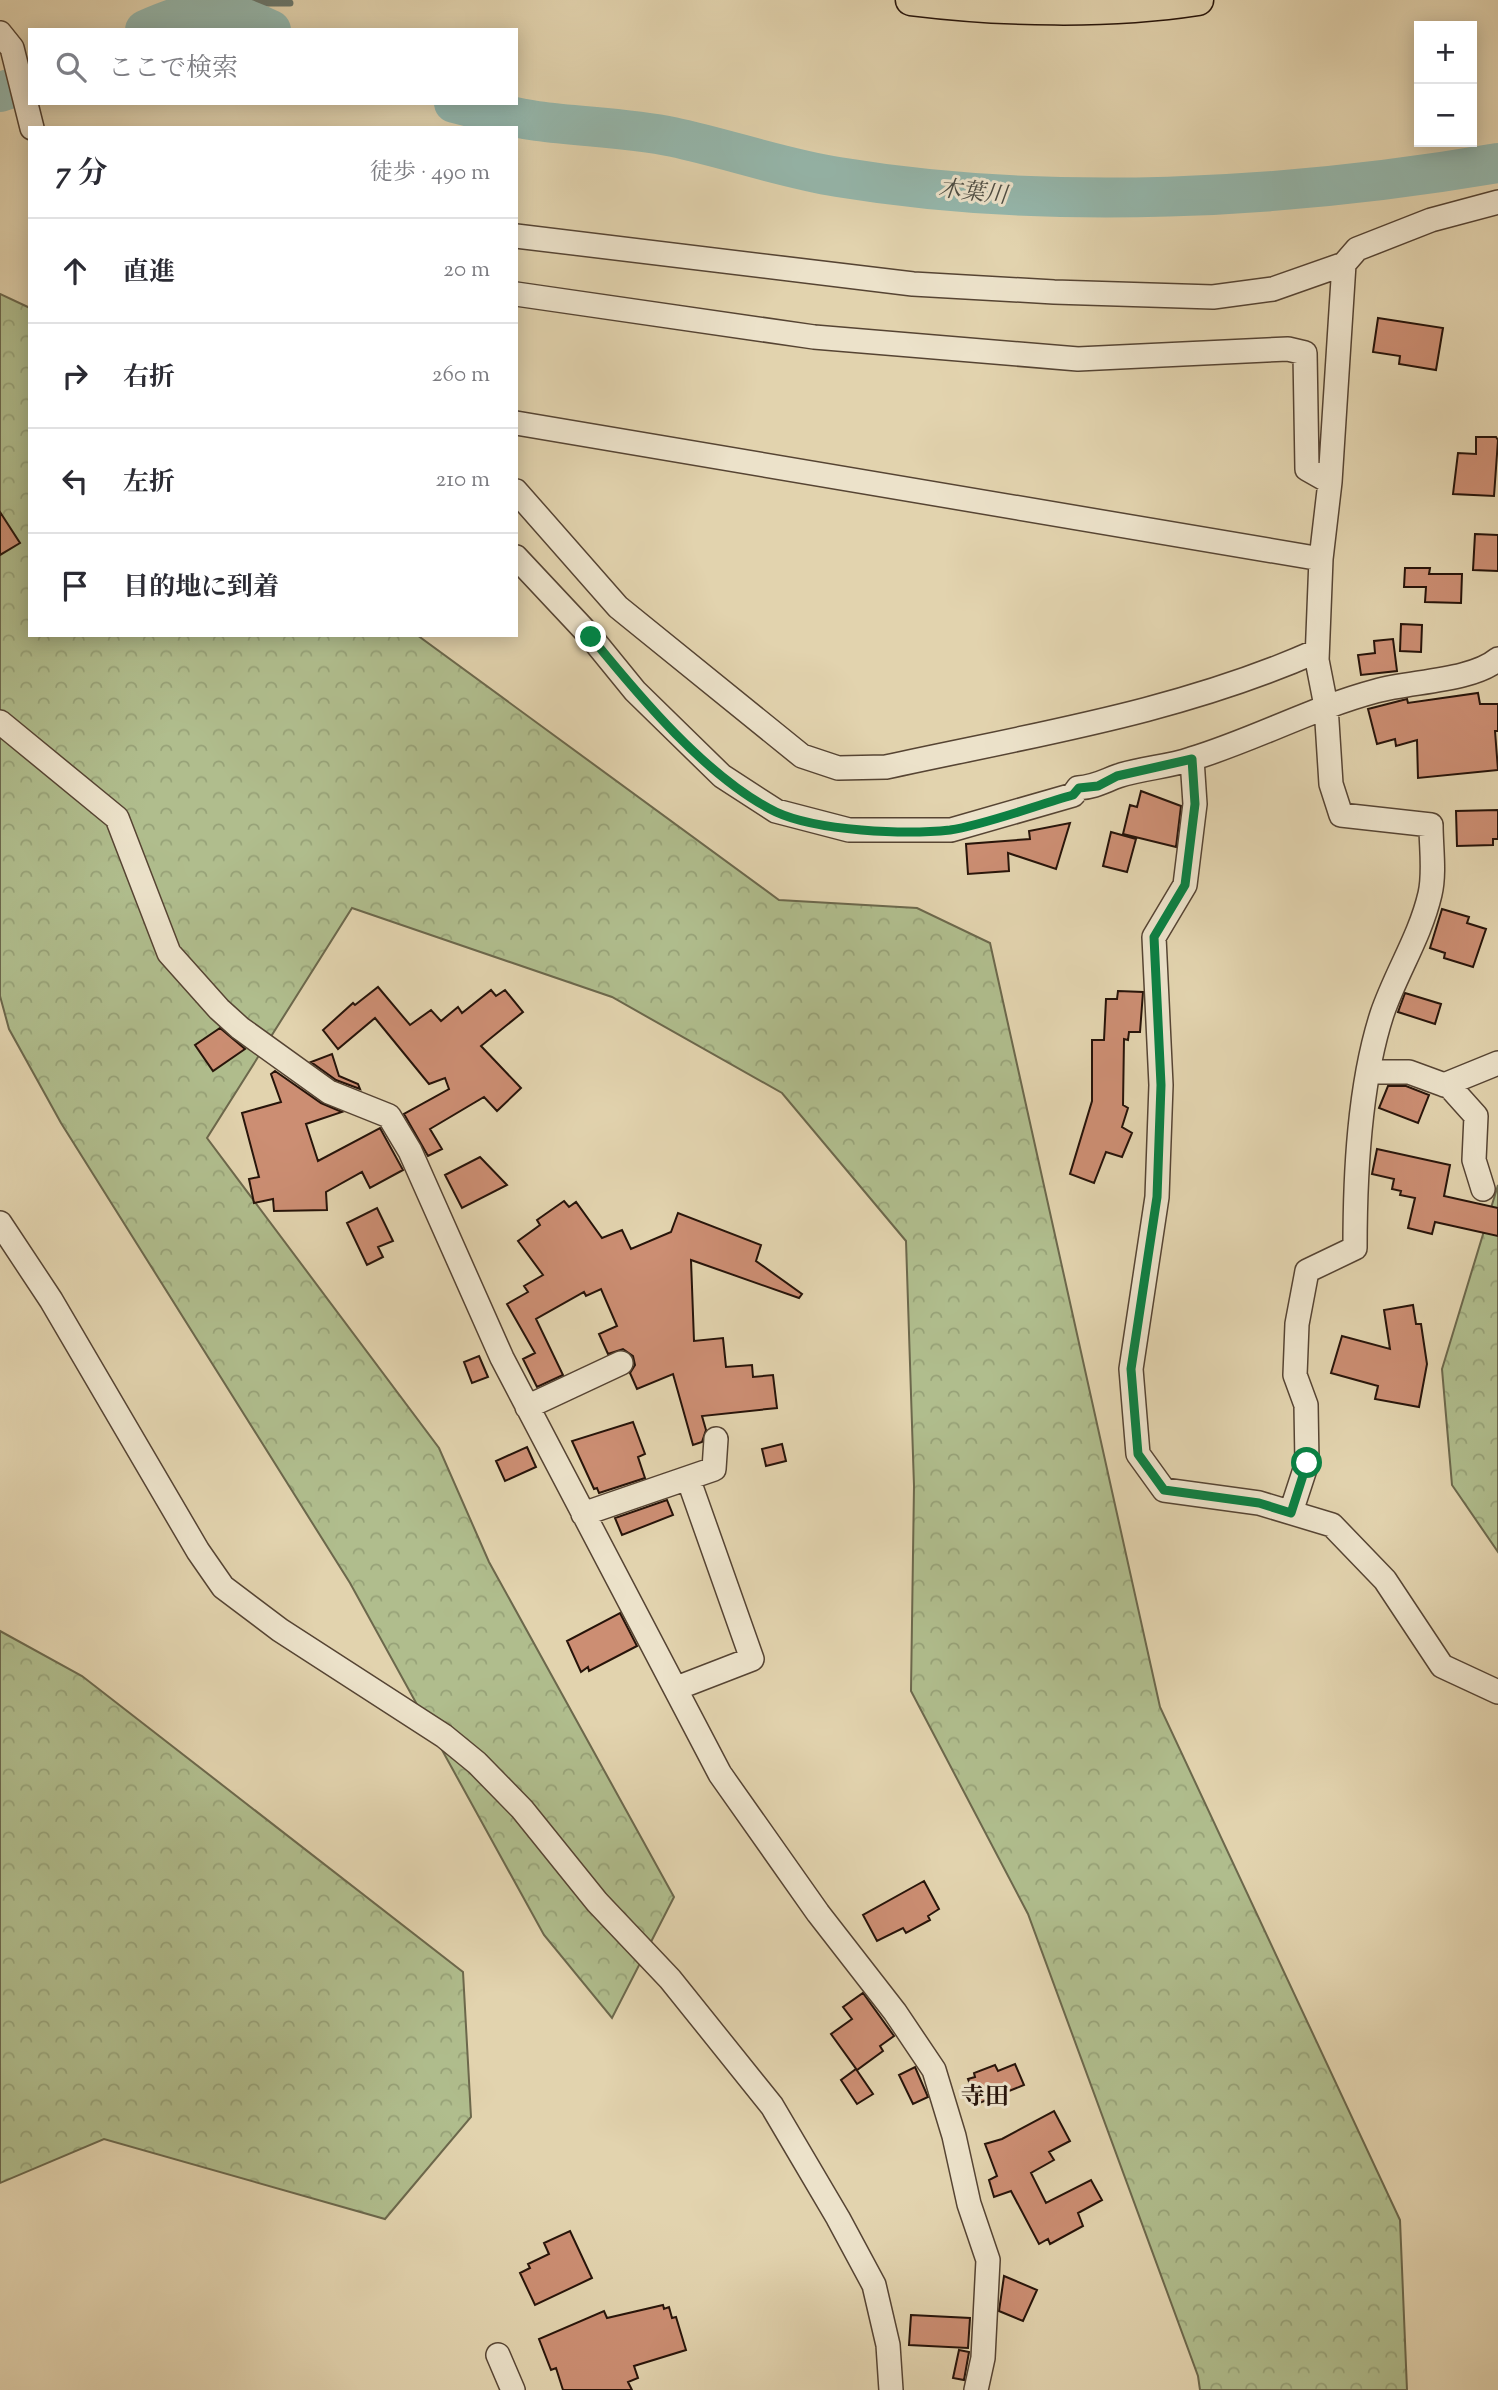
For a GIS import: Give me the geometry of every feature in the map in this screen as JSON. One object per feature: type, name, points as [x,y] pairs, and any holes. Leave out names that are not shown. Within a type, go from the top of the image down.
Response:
[{"type":"main road","points":[[911,0],[963,6],[1198,0]]},
{"type":"street","points":[[6,41],[31,126]]},
{"type":"street","points":[[518,236],[913,284],[1213,297],[1273,289],[1344,264],[1357,249],[1431,219],[1498,202]]},
{"type":"street","points":[[1291,1513],[1307,1463],[1306,1405],[1295,1375],[1297,1324],[1307,1270],[1355,1248],[1355,1189],[1369,1072],[1382,1014],[1418,934],[1431,891],[1431,825],[1341,815],[1331,784],[1326,706],[1317,651],[1321,559],[1330,482],[1344,264]]},
{"type":"street","points":[[518,294],[814,337],[1078,359],[1288,349],[1305,353],[1307,469],[1330,482]]},
{"type":"street","points":[[518,423],[1321,559]]},
{"type":"street","points":[[518,493],[618,607],[802,756],[838,768],[886,767],[1174,703],[1264,675],[1317,651]]},
{"type":"street","points":[[518,559],[591,637],[635,691],[722,776],[776,811],[807,822],[849,830],[951,830],[1073,795],[1079,788],[1098,786],[1117,776],[1192,759],[1326,706],[1405,683],[1484,671],[1498,659]]},
{"type":"street","points":[[0,722],[117,818],[169,953],[219,1009],[240,1028],[329,1092],[389,1116],[415,1162],[502,1358],[720,1774],[818,1913],[895,2012],[934,2070],[954,2136],[969,2204],[988,2260],[983,2358],[976,2390]]},
{"type":"street","points":[[1192,759],[1195,804],[1185,885],[1154,937],[1161,1085],[1157,1197],[1131,1369],[1138,1454],[1164,1490],[1259,1503],[1332,1525],[1385,1580],[1442,1665],[1498,1692]]},
{"type":"street","points":[[1444,1085],[1498,1063]]},
{"type":"street","points":[[1369,1072],[1409,1072],[1450,1087],[1476,1116],[1474,1160],[1483,1189]]},
{"type":"street","points":[[0,1223],[51,1300],[198,1551],[223,1587],[279,1630],[432,1729],[477,1763],[522,1809],[597,1902],[670,1979],[772,2106],[874,2285],[888,2345],[891,2390]]},
{"type":"street","points":[[527,1407],[621,1363]]},
{"type":"street","points":[[583,1514],[714,1469],[716,1439]]},
{"type":"street","points":[[677,1688],[752,1659],[688,1478]]},
{"type":"street","points":[[498,2356],[513,2390]]},
{"type":"green space","points":[[0,294],[28,307],[28,637],[420,637],[779,900],[917,908],[990,943],[1160,1707],[1400,2220],[1407,2390],[1200,2390],[1198,2376],[1028,1914],[911,1691],[914,1486],[906,1241],[782,1093],[612,997],[352,908],[207,1138],[439,1448],[489,1562],[674,1897],[612,2018],[544,1935],[350,1583],[61,1123],[9,1029],[0,996]]},
{"type":"green space","points":[[1498,1185],[1498,1552],[1452,1485],[1442,1369]]},
{"type":"green space","points":[[0,1631],[82,1676],[463,1972],[471,2117],[385,2219],[104,2139],[0,2183]]},
{"type":"building","points":[[1378,318],[1443,328],[1436,370],[1399,364],[1400,356],[1373,352]]},
{"type":"building","points":[[1476,437],[1496,437],[1498,440],[1494,496],[1453,494],[1458,453],[1476,454]]},
{"type":"building","points":[[0,512],[20,543],[0,555]]},
{"type":"building","points":[[1475,534],[1498,535],[1498,571],[1473,570]]},
{"type":"building","points":[[1405,568],[1430,568],[1429,574],[1462,574],[1461,603],[1425,602],[1426,587],[1404,587]]},
{"type":"building","points":[[1401,624],[1422,625],[1421,652],[1400,651]]},
{"type":"building","points":[[1393,639],[1397,671],[1361,675],[1358,655],[1375,653],[1374,641]]},
{"type":"building","points":[[1478,693],[1480,704],[1498,704],[1498,731],[1495,731],[1498,770],[1418,778],[1417,740],[1396,746],[1395,739],[1377,744],[1368,709],[1407,699],[1408,703]]},
{"type":"building","points":[[1141,791],[1181,806],[1176,847],[1123,834],[1130,805],[1137,807]]},
{"type":"building","points":[[1498,810],[1498,839],[1493,839],[1493,845],[1457,846],[1456,811]]},
{"type":"building","points":[[1070,823],[1056,869],[1008,853],[1009,871],[968,874],[966,844],[1030,839],[1029,831]]},
{"type":"building","points":[[1111,832],[1136,839],[1127,872],[1103,866]]},
{"type":"building","points":[[1442,909],[1469,917],[1467,923],[1486,929],[1473,967],[1444,958],[1445,953],[1430,948]]},
{"type":"building","points":[[378,987],[410,1025],[431,1010],[441,1021],[458,1007],[462,1013],[491,990],[496,996],[505,990],[523,1012],[481,1046],[521,1088],[497,1111],[484,1097],[430,1129],[442,1149],[428,1156],[404,1114],[449,1089],[445,1078],[429,1084],[375,1018],[338,1049],[323,1030],[353,1003],[355,1005]]},
{"type":"building","points":[[1118,991],[1143,992],[1140,1032],[1129,1032],[1128,1040],[1124,1039],[1123,1105],[1128,1108],[1122,1127],[1132,1133],[1122,1157],[1106,1152],[1094,1183],[1070,1174],[1092,1101],[1092,1040],[1104,1040],[1106,999],[1117,999]]},
{"type":"building","points":[[1405,993],[1441,1004],[1435,1024],[1398,1012]]},
{"type":"building","points":[[220,1028],[245,1049],[213,1071],[195,1045]]},
{"type":"building","points":[[332,1054],[339,1076],[358,1084],[360,1089],[336,1080],[311,1062]]},
{"type":"building","points":[[275,1071],[321,1103],[342,1112],[306,1124],[318,1161],[380,1128],[403,1170],[370,1188],[362,1172],[326,1192],[327,1210],[274,1211],[273,1199],[254,1203],[249,1179],[259,1177],[242,1113],[281,1102],[271,1074]]},
{"type":"building","points":[[1388,1086],[1406,1086],[1429,1095],[1418,1123],[1379,1108]]},
{"type":"building","points":[[1377,1149],[1450,1165],[1444,1196],[1498,1208],[1498,1236],[1435,1222],[1432,1234],[1408,1228],[1415,1198],[1400,1195],[1401,1191],[1392,1189],[1394,1179],[1372,1174]]},
{"type":"building","points":[[480,1157],[507,1185],[462,1208],[445,1175]]},
{"type":"building","points":[[564,1201],[569,1207],[576,1202],[602,1238],[622,1230],[631,1249],[671,1232],[678,1213],[761,1245],[756,1261],[802,1294],[799,1298],[691,1260],[694,1341],[723,1338],[726,1367],[752,1365],[753,1377],[773,1375],[777,1408],[702,1416],[706,1430],[702,1442],[693,1445],[673,1374],[637,1389],[630,1373],[635,1365],[633,1356],[623,1349],[608,1354],[599,1334],[617,1326],[601,1289],[586,1296],[584,1292],[536,1319],[563,1375],[537,1387],[523,1359],[535,1353],[507,1304],[528,1292],[524,1286],[543,1275],[518,1241],[540,1225],[537,1220]]},
{"type":"building","points":[[377,1208],[393,1241],[378,1247],[383,1257],[367,1265],[347,1223]]},
{"type":"building","points":[[1413,1305],[1416,1324],[1421,1324],[1427,1364],[1419,1407],[1375,1399],[1378,1386],[1331,1373],[1342,1336],[1390,1349],[1384,1310]]},
{"type":"building","points":[[479,1356],[488,1377],[472,1383],[464,1362]]},
{"type":"building","points":[[633,1422],[645,1454],[638,1457],[645,1478],[599,1493],[597,1488],[594,1489],[572,1441]]},
{"type":"building","points":[[782,1444],[786,1461],[766,1466],[762,1449]]},
{"type":"building","points":[[527,1447],[536,1467],[505,1481],[496,1461]]},
{"type":"building","points":[[667,1500],[673,1515],[622,1535],[615,1518]]},
{"type":"building","points":[[620,1613],[637,1646],[589,1671],[588,1667],[581,1672],[567,1641]]},
{"type":"building","points":[[924,1881],[939,1909],[928,1916],[930,1920],[906,1933],[903,1928],[877,1941],[863,1915]]},
{"type":"building","points":[[863,1993],[894,2036],[880,2046],[883,2051],[857,2070],[831,2034],[852,2019],[843,2007]]},
{"type":"building","points":[[1015,2064],[1024,2085],[977,2104],[968,2079],[975,2077],[974,2073],[995,2065],[998,2071]]},
{"type":"building","points":[[915,2067],[928,2097],[913,2104],[899,2075]]},
{"type":"building","points":[[856,2069],[873,2094],[857,2104],[841,2080]]},
{"type":"building","points":[[1054,2111],[1070,2141],[1049,2152],[1054,2160],[1031,2173],[1046,2203],[1091,2180],[1102,2200],[1078,2213],[1083,2226],[1050,2244],[1048,2239],[1039,2244],[1011,2191],[994,2197],[989,2180],[997,2176],[985,2144],[1002,2139]]},
{"type":"building","points":[[570,2231],[592,2278],[535,2305],[520,2273],[530,2268],[528,2264],[549,2254],[544,2243]]},
{"type":"building","points":[[1004,2276],[1037,2290],[1023,2321],[999,2311]]},
{"type":"building","points":[[663,2305],[664,2309],[669,2307],[672,2318],[676,2317],[686,2350],[634,2366],[638,2378],[628,2382],[632,2390],[563,2390],[556,2368],[551,2370],[539,2339],[604,2311],[607,2318]]},
{"type":"building","points":[[911,2315],[970,2318],[968,2348],[909,2345]]},
{"type":"building","points":[[959,2350],[969,2352],[964,2380],[953,2378]]},
{"type":"waterway","points":[[199,10],[238,3],[290,3]]},
{"type":"waterway","name":"木葉川","points":[[150,28],[179,17],[208,12],[237,16],[266,28]]},
{"type":"waterway","name":"木葉川","points":[[0,92],[28,83]]},
{"type":"waterway","name":"木葉川","points":[[463,105],[537,121],[673,137],[796,169],[838,177],[1001,195],[1168,197],[1252,192],[1336,185],[1498,163]]},
{"type":"district","name":"寺田","points":[[985,2096]]},
{"type":"route","points":[[591,637],[635,691],[722,776],[776,811],[807,822],[849,830],[951,830],[1073,795],[1079,788],[1098,786],[1117,776],[1192,759],[1195,804],[1185,885],[1154,937],[1161,1085],[1157,1197],[1143,1305],[1131,1369],[1138,1454],[1164,1490],[1259,1503],[1291,1513],[1307,1463]]}]
